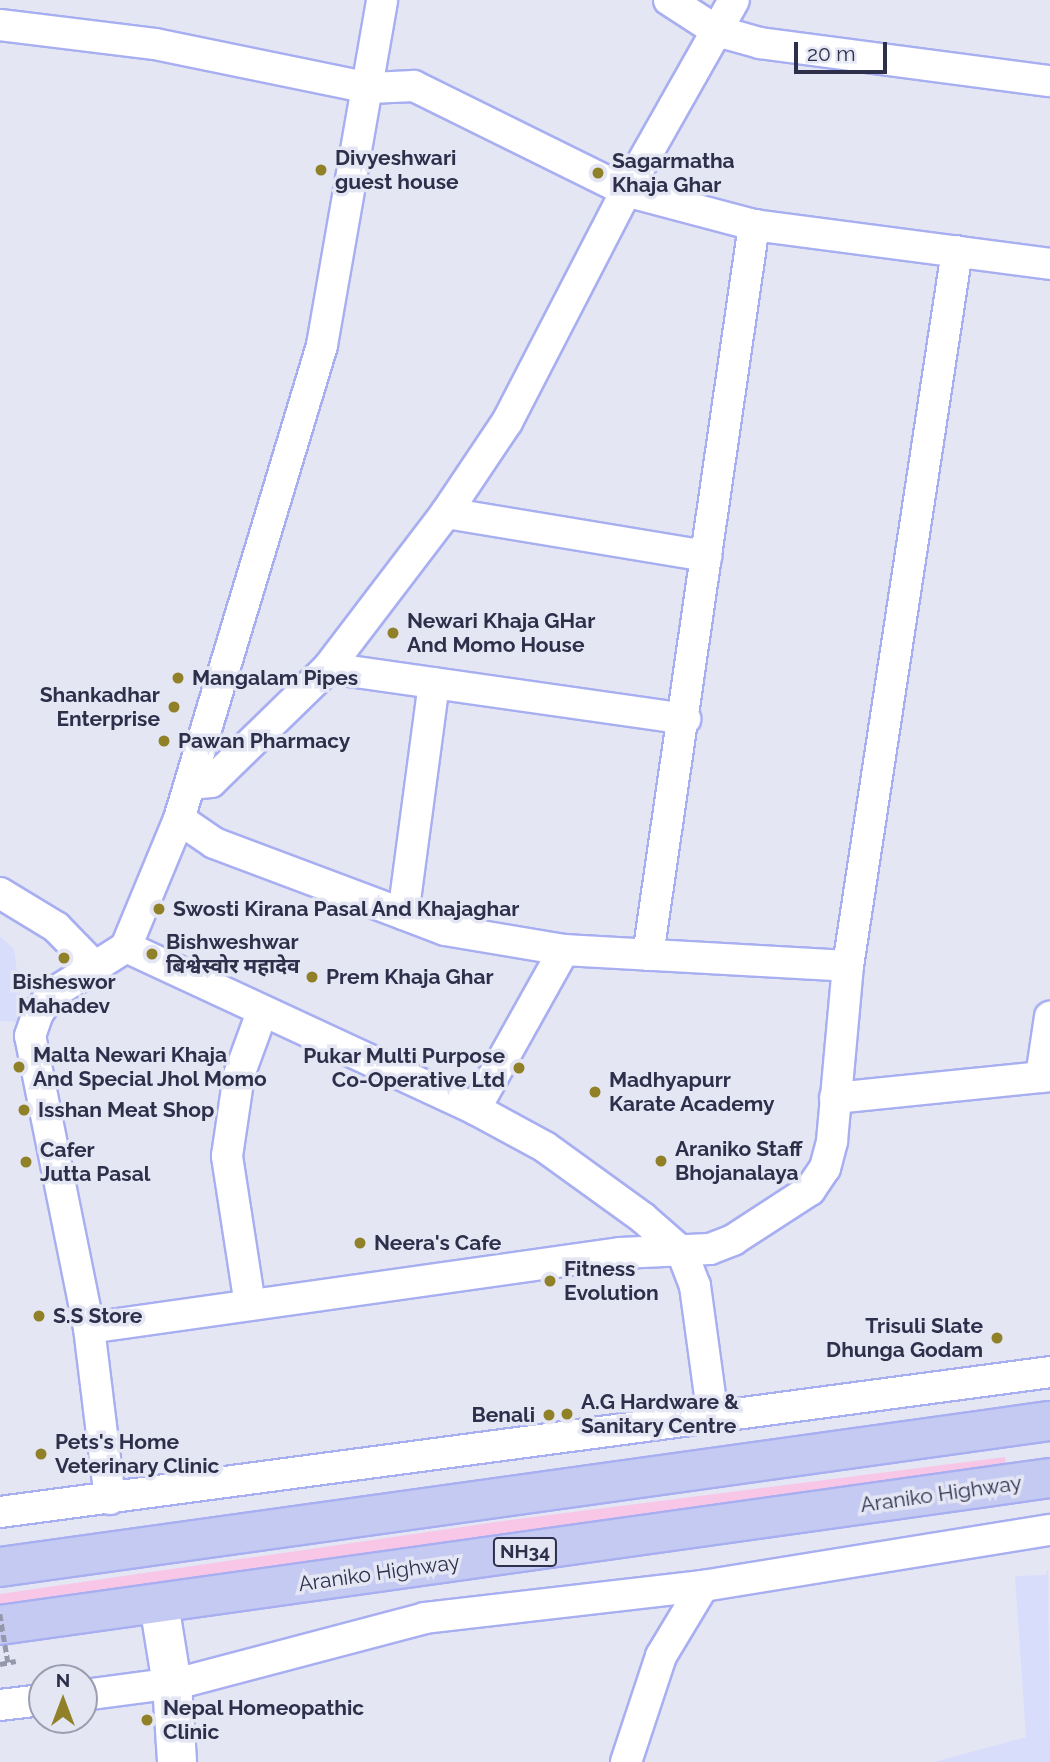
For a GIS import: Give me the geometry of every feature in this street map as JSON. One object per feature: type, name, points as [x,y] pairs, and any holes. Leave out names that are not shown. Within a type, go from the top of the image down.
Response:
[{"type":"highway","points":[[0,1567],[1050,1421]]},
{"type":"highway","name":"Araniko Highway","points":[[0,1625],[1050,1478]]},
{"type":"street","points":[[110,1499],[89,1328],[30,1036],[38,1013],[52,994],[126,947],[179,819],[322,345],[370,88],[382,0]]},
{"type":"street","points":[[669,0],[717,31],[760,43],[1050,81]]},
{"type":"street","points":[[190,784],[211,782],[328,668],[446,513],[508,422],[626,191],[734,0]]},
{"type":"street","points":[[0,25],[155,44],[370,88],[414,86],[626,191],[754,225],[1050,264]]},
{"type":"street","points":[[648,955],[685,719],[754,225]]},
{"type":"street","points":[[89,1328],[620,1253],[682,1252],[733,1240],[810,1190],[825,1168],[848,966],[957,251]]},
{"type":"street","points":[[446,513],[706,556]]},
{"type":"street","points":[[328,668],[685,719]]},
{"type":"street","points":[[402,914],[434,683]]},
{"type":"street","points":[[179,819],[214,843],[445,930],[564,950],[848,966]]},
{"type":"street","points":[[0,892],[56,928],[96,968]]},
{"type":"street","points":[[126,947],[475,1109],[596,1181],[682,1252],[695,1286],[713,1418]]},
{"type":"street","points":[[475,1109],[564,950]]},
{"type":"street","points":[[250,1305],[228,1156],[239,1076],[262,1012]]},
{"type":"street","points":[[835,1098],[1045,1077],[1050,1017]]},
{"type":"street","points":[[0,1512],[1050,1372]]},
{"type":"street","points":[[98,1693],[172,1684],[425,1618],[703,1586],[1050,1530]]},
{"type":"street","points":[[626,1762],[661,1656],[703,1586]]},
{"type":"street","points":[[159,1604],[172,1684],[177,1762]]},
{"type":"street","points":[[0,1705],[28,1702]]},
{"type":"path","points":[[0,1614],[8,1662]]},
{"type":"shaded area","points":[[0,936],[14,949],[24,1022],[0,1021]]},
{"type":"shaded area","points":[[1005,1457],[1006,1464],[0,1604],[0,1594],[510,1520]]},
{"type":"shaded area","points":[[1048,1569],[1050,1762],[934,1762],[1026,1737],[1015,1576],[1046,1575]]},
{"type":"place","name":"Divyeshwari guest house","points":[[321,170]]},
{"type":"place","name":"Sagarmatha Khaja Ghar","points":[[598,173]]},
{"type":"place","name":"Newari Khaja GHar And Momo House","points":[[393,633]]},
{"type":"place","name":"Mangalam Pipes","points":[[178,678]]},
{"type":"place","name":"Shankadhar Enterprise","points":[[174,707]]},
{"type":"place","name":"Pawan Pharmacy","points":[[164,741]]},
{"type":"place","name":"Swosti Kirana Pasal And Khajaghar","points":[[159,909]]},
{"type":"place","name":"Bishweshwar बिश्वेस्वोर महादेव","points":[[152,954]]},
{"type":"place","name":"Bisheswor Mahadev","points":[[64,958]]},
{"type":"place","name":"Prem Khaja Ghar","points":[[312,977]]},
{"type":"place","name":"Malta Newari Khaja And Special Jhol Momo","points":[[19,1067]]},
{"type":"place","name":"Pukar Multi Purpose Co-Operative Ltd","points":[[519,1068]]},
{"type":"place","name":"Madhyapurr Karate Academy","points":[[595,1092]]},
{"type":"place","name":"Isshan Meat Shop","points":[[24,1110]]},
{"type":"place","name":"Araniko Staff Bhojanalaya","points":[[661,1161]]},
{"type":"place","name":"Cafer Jutta Pasal","points":[[26,1162]]},
{"type":"place","name":"Neera's Cafe","points":[[360,1243]]},
{"type":"place","name":"Fitness Evolution","points":[[550,1281]]},
{"type":"place","name":"S.S Store","points":[[39,1316]]},
{"type":"place","name":"Trisuli Slate Dhunga Godam","points":[[997,1338]]},
{"type":"place","name":"A.G Hardware & Sanitary Centre","points":[[567,1414]]},
{"type":"place","name":"Benali","points":[[549,1415]]},
{"type":"place","name":"Pets's Home Veterinary Clinic","points":[[41,1454]]},
{"type":"place","name":"Nepal Homeopathic Clinic","points":[[147,1720]]}]
